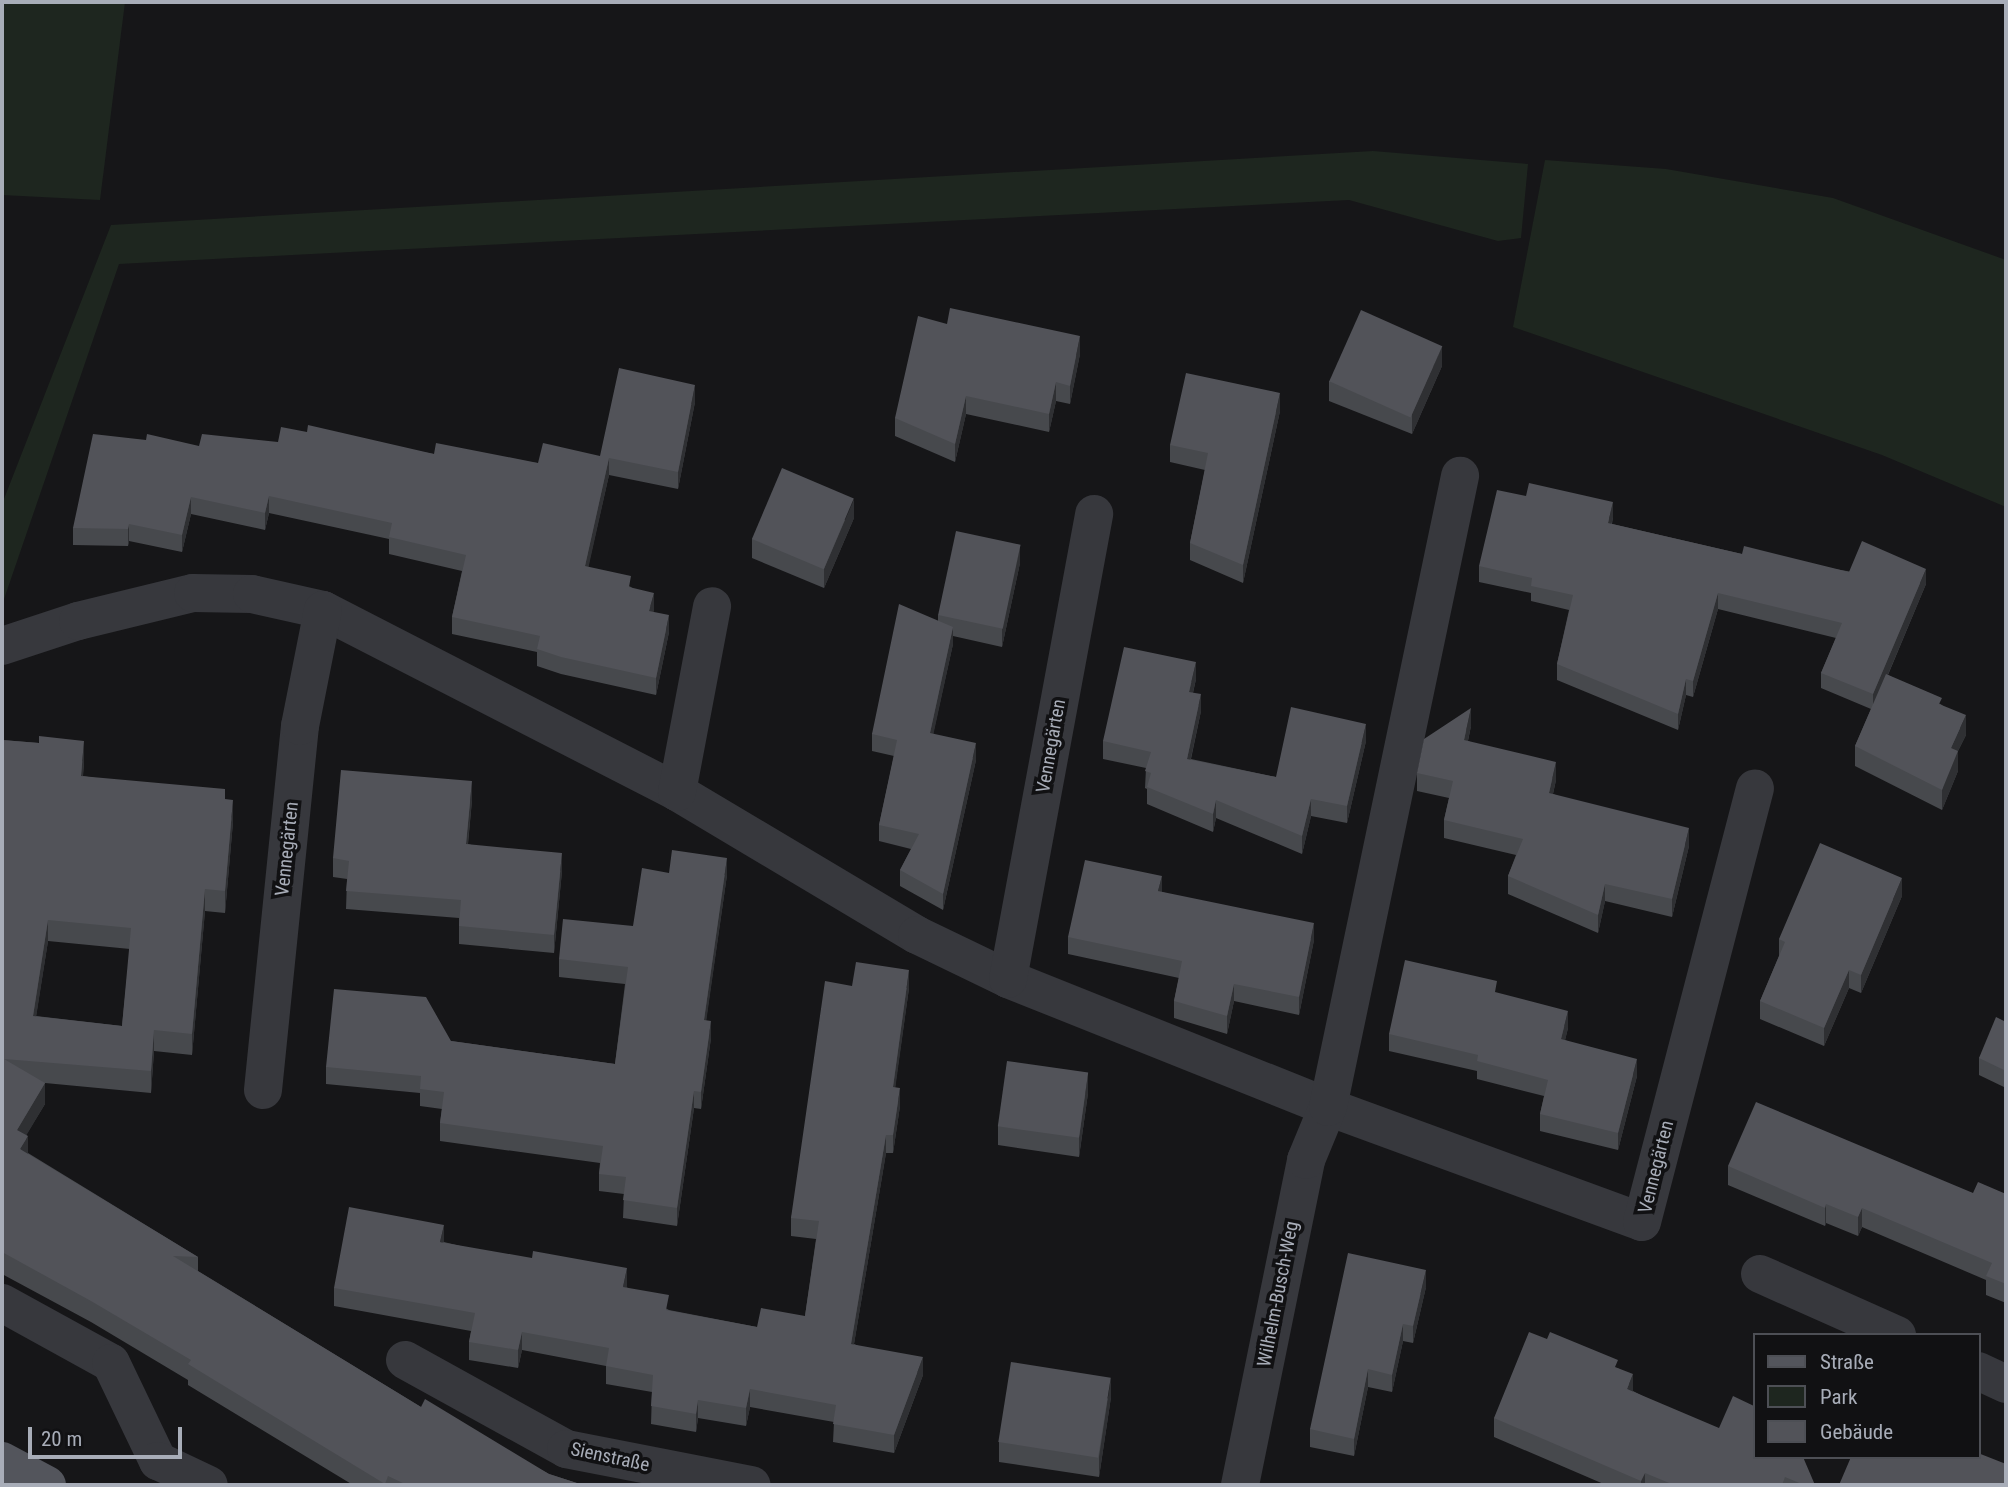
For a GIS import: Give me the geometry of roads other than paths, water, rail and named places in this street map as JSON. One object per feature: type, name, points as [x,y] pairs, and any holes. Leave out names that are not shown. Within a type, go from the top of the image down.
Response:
[{"type":"main road","points":[[2,1461],[47,1485]]},
{"type":"street","points":[[1328,1107],[1423,669],[1460,476]]},
{"type":"street","name":"Vennegärten","points":[[1008,979],[1094,514]]},
{"type":"street","name":"Vennegärten","points":[[2,646],[78,621],[193,593],[252,594],[323,610],[677,792],[917,935],[1008,979],[1328,1107],[1642,1222],[1755,788]]},
{"type":"street","points":[[677,792],[712,606]]},
{"type":"street","name":"Vennegärten","points":[[263,1090],[300,726],[323,610]]},
{"type":"street","name":"Wilhelm-Busch-Weg","points":[[1240,1485],[1306,1160],[1328,1107]]},
{"type":"street","points":[[1760,1274],[1893,1333]]},
{"type":"street","points":[[2,1303],[111,1363],[158,1461],[209,1485]]},
{"type":"street","name":"Sienstraße","points":[[405,1360],[566,1449],[752,1485]]},
{"type":"street","points":[[1980,1372],[2006,1384]]}]
